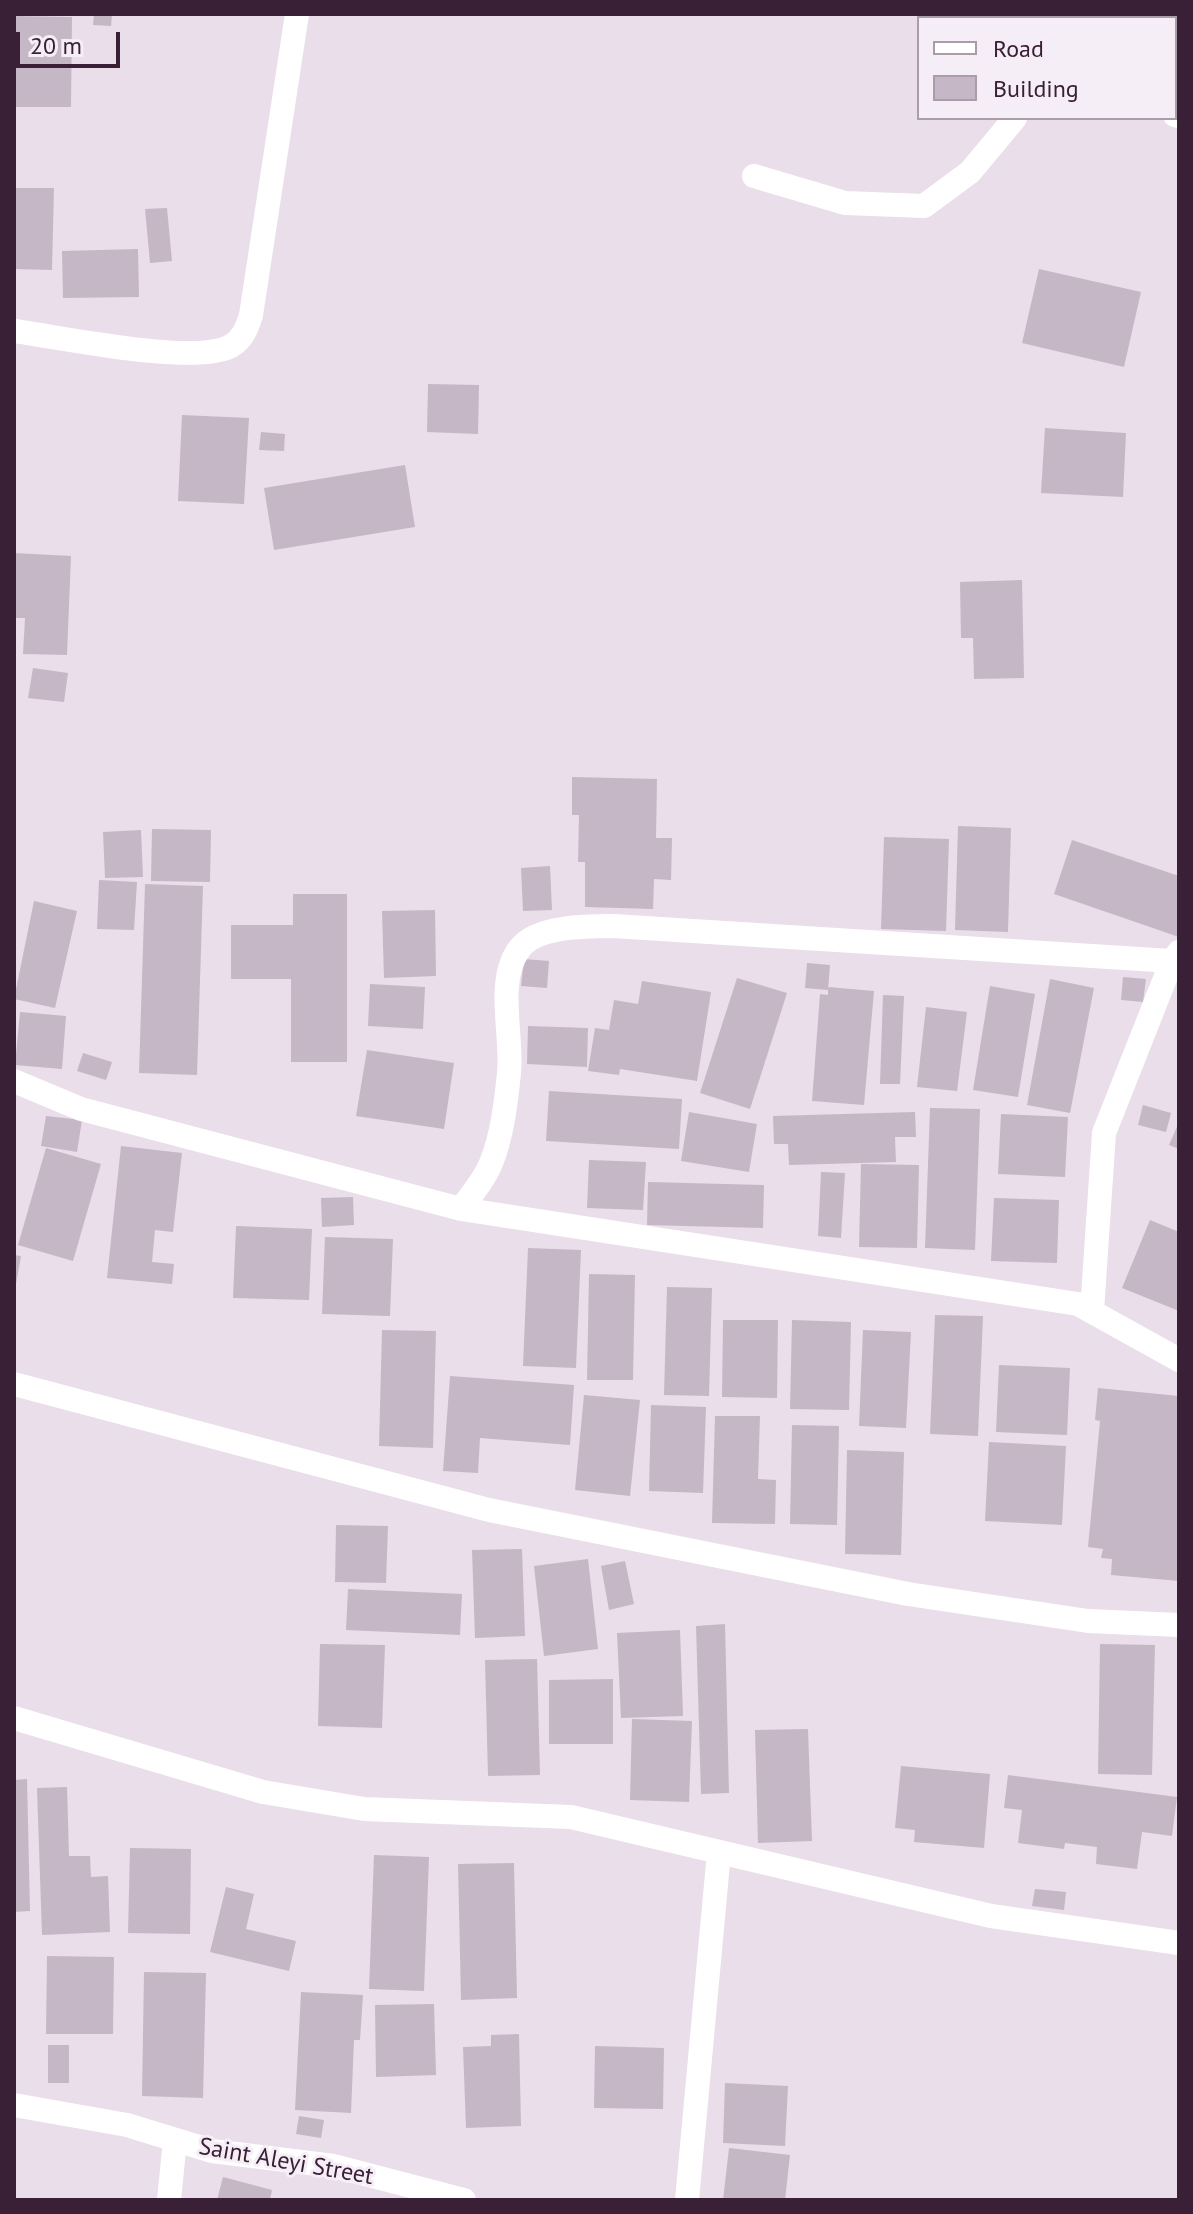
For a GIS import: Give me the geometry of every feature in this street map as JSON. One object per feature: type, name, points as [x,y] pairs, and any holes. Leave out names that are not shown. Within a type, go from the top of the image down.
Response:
[{"type":"street","points":[[14,331],[197,355],[230,347],[241,339],[251,315],[297,14]]},
{"type":"street","points":[[754,176],[845,203],[924,206],[970,172],[1013,120]]},
{"type":"street","points":[[461,1209],[491,1164],[502,1117],[509,1070],[511,962],[522,945],[549,933],[574,926],[613,926],[1175,957],[1104,1133],[1092,1311]]},
{"type":"street","points":[[14,1081],[81,1109],[461,1209],[1063,1300],[1092,1311],[1179,1360]]},
{"type":"street","points":[[14,1384],[489,1510],[908,1594],[1088,1621],[1179,1625]]},
{"type":"street","points":[[14,1718],[263,1792],[364,1809],[571,1817],[991,1916],[1179,1943]]},
{"type":"street","points":[[687,2200],[719,1852]]},
{"type":"street","name":"Saint Aleyi Street","points":[[14,2105],[127,2125],[212,2151],[334,2166],[464,2200]]},
{"type":"street","points":[[169,2200],[175,2140]]},
{"type":"building","points":[[94,14],[112,14],[111,26],[93,25]]},
{"type":"building","points":[[14,16],[72,17],[71,107],[14,107]]},
{"type":"building","points":[[14,188],[54,188],[52,270],[14,269]]},
{"type":"building","points":[[167,208],[172,261],[150,263],[145,209]]},
{"type":"building","points":[[138,249],[139,297],[63,298],[62,251]]},
{"type":"building","points":[[1039,269],[1141,292],[1124,367],[1022,343]]},
{"type":"building","points":[[428,384],[479,385],[478,434],[427,432]]},
{"type":"building","points":[[182,415],[249,418],[244,504],[178,501]]},
{"type":"building","points":[[1045,428],[1126,433],[1123,497],[1041,493]]},
{"type":"building","points":[[261,432],[285,434],[284,451],[259,450]]},
{"type":"building","points":[[405,465],[415,527],[274,550],[264,488]]},
{"type":"building","points":[[14,553],[71,556],[67,655],[23,654],[25,618],[14,618]]},
{"type":"building","points":[[1022,580],[1024,678],[974,679],[973,638],[961,638],[960,582]]},
{"type":"building","points":[[33,668],[68,673],[64,702],[28,698]]},
{"type":"building","points":[[572,777],[657,779],[656,838],[672,838],[671,880],[654,879],[653,909],[585,907],[585,862],[578,862],[579,815],[572,815]]},
{"type":"building","points":[[958,826],[1011,828],[1008,932],[955,930]]},
{"type":"building","points":[[152,829],[211,830],[210,882],[151,881]]},
{"type":"building","points":[[141,830],[143,877],[105,878],[103,832]]},
{"type":"building","points":[[884,837],[949,839],[946,931],[881,929]]},
{"type":"building","points":[[1072,840],[1179,876],[1179,937],[1054,894]]},
{"type":"building","points":[[550,866],[552,910],[523,911],[521,868]]},
{"type":"building","points":[[99,880],[137,882],[134,930],[97,929]]},
{"type":"building","points":[[145,884],[203,886],[197,1075],[139,1073]]},
{"type":"building","points":[[293,894],[347,894],[347,1062],[291,1062],[291,979],[231,979],[231,925],[293,925]]},
{"type":"building","points":[[34,901],[77,911],[55,1008],[14,999]]},
{"type":"building","points":[[435,910],[436,976],[384,978],[382,911]]},
{"type":"building","points":[[524,959],[549,961],[547,988],[521,986]]},
{"type":"building","points":[[807,963],[830,965],[828,990],[805,988]]},
{"type":"building","points":[[1123,977],[1146,979],[1143,1002],[1121,1000]]},
{"type":"building","points":[[737,978],[787,993],[750,1109],[700,1093]]},
{"type":"building","points":[[1050,979],[1094,988],[1070,1113],[1027,1105]]},
{"type":"building","points":[[642,981],[711,992],[697,1081],[620,1069],[619,1075],[588,1071],[595,1028],[609,1030],[614,1000],[638,1004]]},
{"type":"building","points":[[370,984],[425,987],[423,1029],[368,1026]]},
{"type":"building","points":[[990,986],[1035,994],[1018,1097],[973,1090]]},
{"type":"building","points":[[828,987],[874,991],[864,1105],[812,1101],[820,994],[828,995]]},
{"type":"building","points":[[883,995],[904,996],[900,1084],[880,1084]]},
{"type":"building","points":[[926,1007],[967,1012],[957,1091],[917,1087]]},
{"type":"building","points":[[20,1012],[66,1016],[62,1069],[15,1065]]},
{"type":"building","points":[[528,1026],[588,1028],[587,1067],[527,1064]]},
{"type":"building","points":[[367,1050],[454,1063],[444,1129],[356,1116]]},
{"type":"building","points":[[83,1053],[112,1062],[106,1080],[77,1071]]},
{"type":"building","points":[[549,1091],[682,1099],[679,1149],[546,1141]]},
{"type":"building","points":[[1143,1105],[1171,1113],[1166,1132],[1138,1125]]},
{"type":"building","points":[[930,1108],[980,1109],[975,1250],[925,1248]]},
{"type":"building","points":[[689,1112],[757,1124],[749,1172],[681,1161]]},
{"type":"building","points":[[915,1112],[916,1137],[895,1137],[896,1162],[789,1165],[788,1144],[774,1144],[773,1116]]},
{"type":"building","points":[[1001,1114],[1068,1117],[1065,1177],[998,1174]]},
{"type":"building","points":[[46,1116],[82,1120],[77,1152],[41,1146]]},
{"type":"building","points":[[1179,1122],[1179,1149],[1169,1145]]},
{"type":"building","points":[[121,1146],[182,1153],[173,1232],[155,1230],[152,1262],[174,1264],[172,1284],[107,1278]]},
{"type":"building","points":[[46,1148],[101,1164],[73,1261],[18,1245]]},
{"type":"building","points":[[589,1160],[646,1162],[643,1210],[587,1208]]},
{"type":"building","points":[[861,1164],[919,1165],[917,1248],[859,1247]]},
{"type":"building","points":[[821,1172],[845,1173],[841,1238],[818,1236]]},
{"type":"building","points":[[648,1182],[764,1185],[763,1228],[647,1225]]},
{"type":"building","points":[[353,1197],[354,1225],[322,1227],[321,1198]]},
{"type":"building","points":[[994,1198],[1059,1200],[1057,1263],[991,1261]]},
{"type":"building","points":[[1150,1220],[1179,1232],[1179,1311],[1122,1288]]},
{"type":"building","points":[[236,1226],[312,1229],[309,1300],[233,1298]]},
{"type":"building","points":[[325,1237],[393,1239],[390,1316],[322,1314]]},
{"type":"building","points":[[528,1248],[581,1250],[576,1368],[523,1366]]},
{"type":"building","points":[[14,1255],[21,1256],[16,1284],[14,1284]]},
{"type":"building","points":[[589,1274],[635,1275],[633,1380],[587,1380]]},
{"type":"building","points":[[667,1287],[712,1288],[709,1396],[664,1395]]},
{"type":"building","points":[[935,1315],[983,1316],[978,1436],[930,1434]]},
{"type":"building","points":[[723,1320],[778,1320],[777,1398],[722,1397]]},
{"type":"building","points":[[792,1320],[851,1322],[849,1410],[790,1409]]},
{"type":"building","points":[[382,1330],[436,1331],[433,1448],[379,1446]]},
{"type":"building","points":[[863,1330],[911,1332],[906,1428],[859,1426]]},
{"type":"building","points":[[999,1365],[1070,1368],[1067,1435],[996,1432]]},
{"type":"building","points":[[450,1376],[574,1385],[570,1445],[480,1438],[478,1473],[443,1471]]},
{"type":"building","points":[[1098,1388],[1179,1396],[1179,1581],[1111,1575],[1112,1559],[1101,1558],[1103,1549],[1088,1547],[1100,1421],[1095,1420]]},
{"type":"building","points":[[584,1395],[640,1400],[630,1496],[575,1490]]},
{"type":"building","points":[[651,1405],[706,1407],[703,1493],[649,1491]]},
{"type":"building","points":[[715,1416],[760,1416],[758,1479],[776,1480],[775,1524],[712,1523]]},
{"type":"building","points":[[792,1425],[839,1426],[837,1525],[790,1524]]},
{"type":"building","points":[[989,1442],[1066,1446],[1062,1525],[985,1521]]},
{"type":"building","points":[[847,1450],[904,1452],[901,1555],[845,1554]]},
{"type":"building","points":[[336,1525],[388,1526],[386,1583],[335,1582]]},
{"type":"building","points":[[522,1549],[525,1636],[475,1638],[472,1550]]},
{"type":"building","points":[[588,1559],[598,1649],[544,1656],[534,1566]]},
{"type":"building","points":[[625,1561],[634,1604],[609,1610],[601,1566]]},
{"type":"building","points":[[348,1589],[462,1594],[460,1635],[346,1630]]},
{"type":"building","points":[[725,1624],[729,1793],[701,1794],[696,1626]]},
{"type":"building","points":[[680,1630],[683,1716],[621,1718],[617,1633]]},
{"type":"building","points":[[320,1644],[385,1645],[382,1728],[318,1726]]},
{"type":"building","points":[[1100,1644],[1155,1645],[1152,1775],[1098,1774]]},
{"type":"building","points":[[537,1659],[540,1775],[488,1776],[485,1660]]},
{"type":"building","points":[[613,1679],[613,1744],[549,1744],[549,1680]]},
{"type":"building","points":[[632,1719],[692,1721],[689,1802],[630,1800]]},
{"type":"building","points":[[808,1729],[812,1841],[758,1843],[755,1730]]},
{"type":"building","points":[[901,1766],[990,1774],[984,1848],[914,1842],[915,1830],[895,1828]]},
{"type":"building","points":[[1008,1775],[1177,1797],[1172,1836],[1142,1832],[1137,1869],[1096,1864],[1097,1847],[1065,1843],[1064,1849],[1018,1843],[1022,1810],[1004,1808]]},
{"type":"building","points":[[27,1779],[30,1911],[14,1912],[14,1780]]},
{"type":"building","points":[[67,1787],[69,1856],[90,1856],[91,1877],[108,1876],[110,1932],[42,1935],[37,1788]]},
{"type":"building","points":[[130,1848],[191,1849],[190,1934],[128,1933]]},
{"type":"building","points":[[374,1855],[429,1857],[424,1991],[369,1989]]},
{"type":"building","points":[[514,1863],[517,1998],[461,2000],[458,1864]]},
{"type":"building","points":[[226,1887],[254,1894],[246,1929],[296,1941],[289,1971],[210,1952]]},
{"type":"building","points":[[1035,1889],[1066,1892],[1064,1910],[1032,1906]]},
{"type":"building","points":[[47,1956],[114,1957],[113,2034],[46,2034]]},
{"type":"building","points":[[144,1972],[206,1973],[203,2098],[142,2096]]},
{"type":"building","points":[[301,1992],[363,1995],[360,2040],[354,2040],[351,2113],[295,2110]]},
{"type":"building","points":[[434,2004],[436,2075],[376,2077],[375,2005]]},
{"type":"building","points":[[519,2034],[521,2126],[466,2128],[463,2047],[491,2046],[491,2035]]},
{"type":"building","points":[[48,2045],[69,2045],[69,2083],[48,2083]]},
{"type":"building","points":[[595,2046],[664,2048],[663,2109],[594,2108]]},
{"type":"building","points":[[725,2083],[788,2086],[785,2146],[723,2143]]},
{"type":"building","points":[[299,2116],[324,2120],[321,2138],[296,2134]]},
{"type":"building","points":[[729,2148],[790,2155],[785,2200],[723,2200]]},
{"type":"building","points":[[223,2177],[272,2190],[270,2200],[217,2200]]}]
